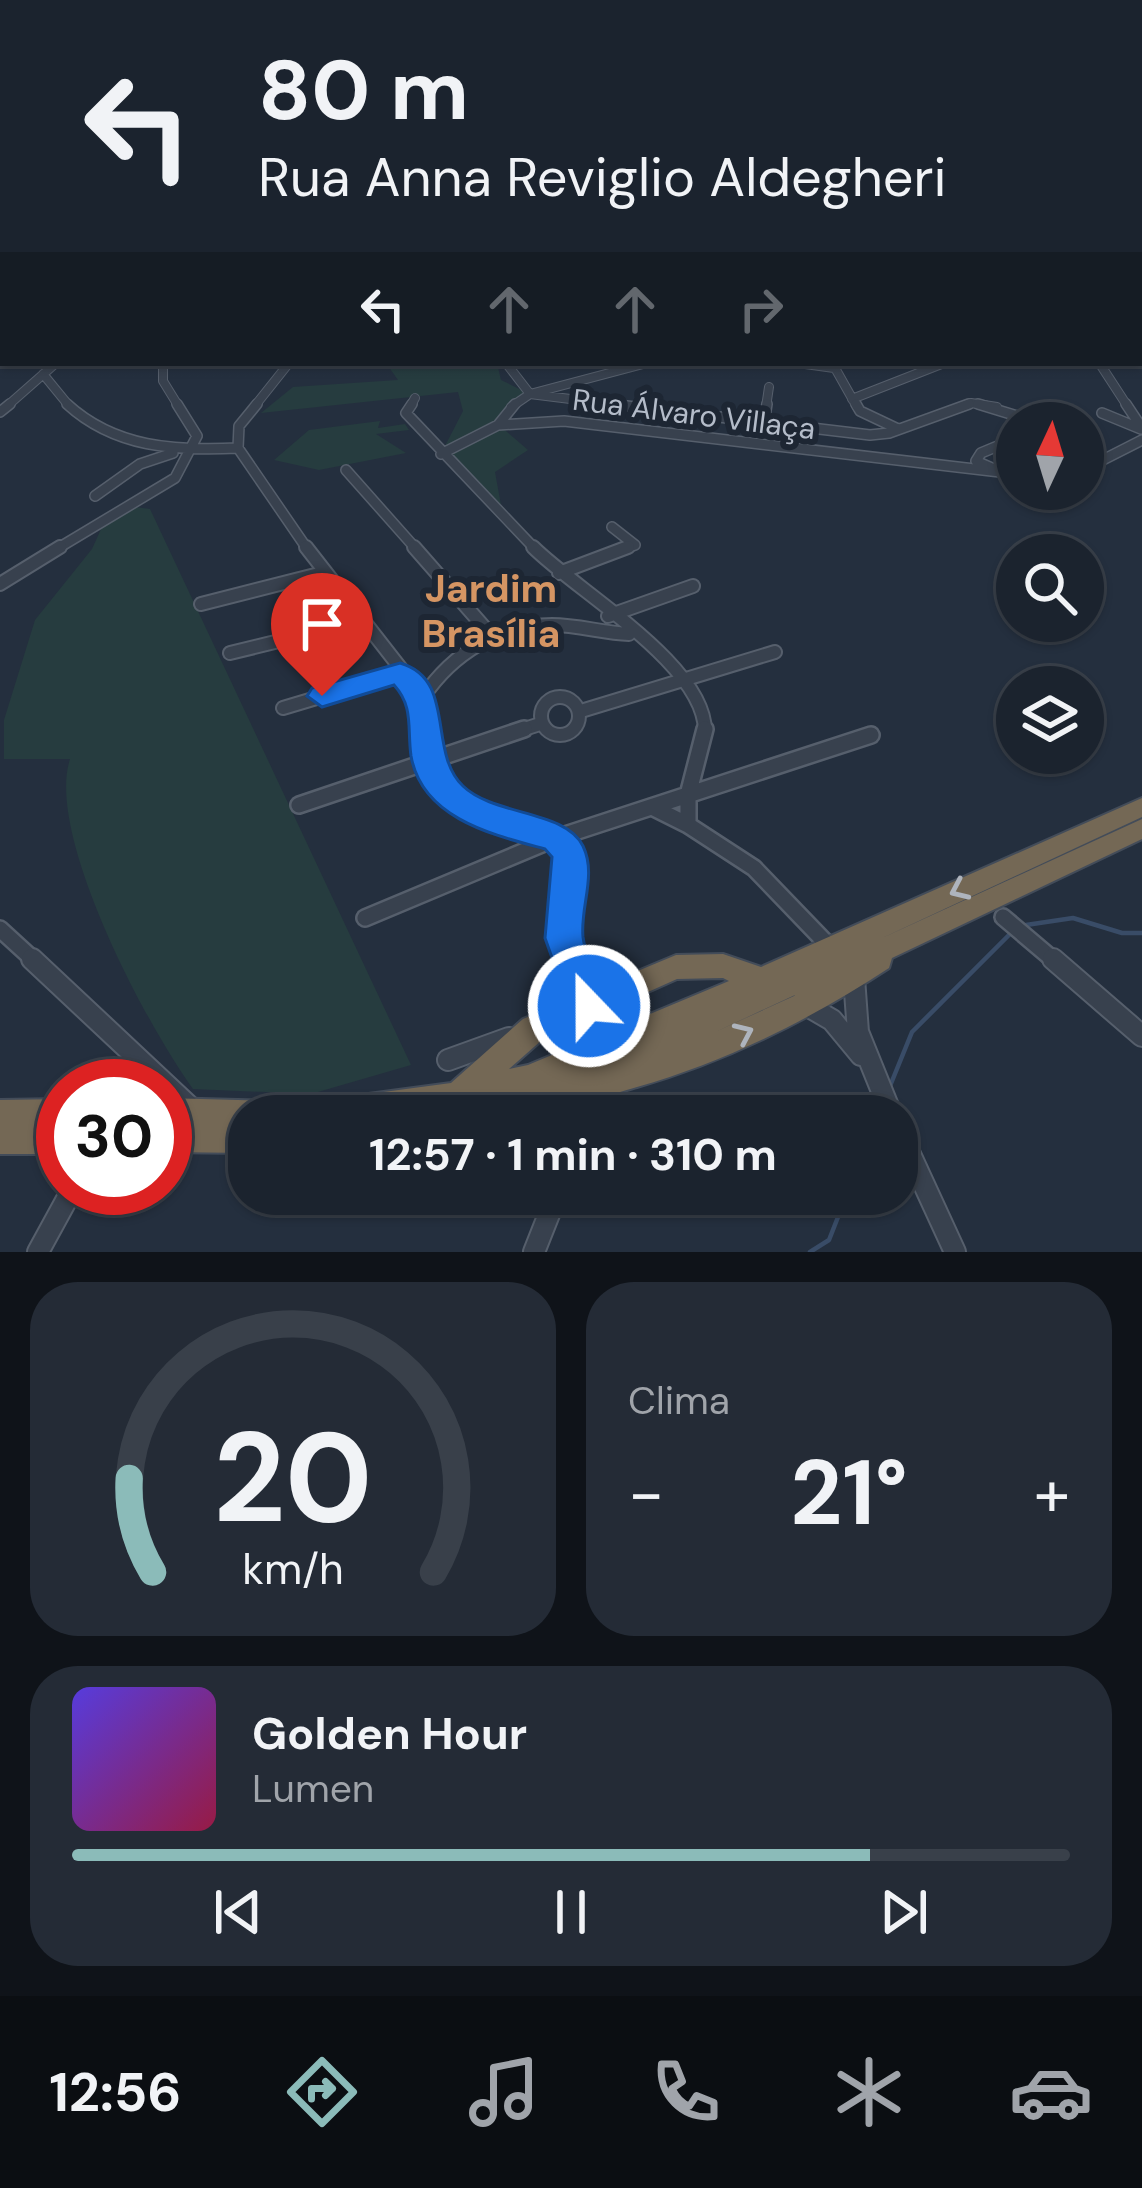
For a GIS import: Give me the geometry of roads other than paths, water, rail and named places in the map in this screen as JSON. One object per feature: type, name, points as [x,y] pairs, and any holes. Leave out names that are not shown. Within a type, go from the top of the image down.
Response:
[{"type":"highway","points":[[464,1095],[528,1078],[761,980],[1142,807]]},
{"type":"highway","points":[[576,1095],[786,986],[908,940],[1142,828]]},
{"type":"highway","points":[[578,1095],[705,1050],[803,1004],[908,940]]},
{"type":"highway","points":[[459,1095],[533,1029],[691,964],[723,967],[761,980]]},
{"type":"highway","points":[[192,1113],[228,1114]]},
{"type":"highway","points":[[0,1115],[36,1114]]},
{"type":"highway","points":[[192,1137],[228,1138]]},
{"type":"highway","points":[[0,1139],[36,1139]]},
{"type":"street","points":[[0,412],[52,366]]},
{"type":"street","points":[[0,584],[168,483],[188,452],[195,428],[164,381],[163,366]]},
{"type":"street","points":[[237,444],[246,416],[288,366]]},
{"type":"street","name":"Rua Álvaro Villaça","points":[[508,366],[530,394],[870,435],[971,403],[996,406]]},
{"type":"street","points":[[498,425],[507,409],[530,394],[636,366]]},
{"type":"street","points":[[853,399],[927,366]]},
{"type":"street","points":[[1099,366],[1142,429]]},
{"type":"street","points":[[837,367],[860,411],[898,429]]},
{"type":"street","points":[[43,374],[58,398],[90,427],[188,452]]},
{"type":"street","points":[[764,423],[769,387]]},
{"type":"street","points":[[415,398],[406,413],[441,454],[560,573],[696,691],[706,717],[692,790],[683,807],[688,825]]},
{"type":"street","points":[[1104,414],[1142,429]]},
{"type":"street","points":[[441,454],[498,425],[564,421],[996,472]]},
{"type":"street","points":[[1104,459],[1142,440]]},
{"type":"street","points":[[95,496],[122,482],[142,459],[237,444]]},
{"type":"street","points":[[237,444],[323,573],[423,697]]},
{"type":"street","points":[[996,448],[976,458],[996,470]]},
{"type":"street","points":[[346,470],[491,635]]},
{"type":"street","points":[[560,573],[635,544],[612,527]]},
{"type":"street","points":[[201,604],[323,573]]},
{"type":"street","points":[[608,616],[693,586]]},
{"type":"street","points":[[230,653],[361,621]]},
{"type":"street","points":[[589,1006],[567,957],[564,938],[571,864],[568,850],[556,838],[486,818],[440,783],[428,761],[423,697],[435,677],[491,635],[551,625],[629,634]]},
{"type":"street","points":[[581,710],[775,652]]},
{"type":"street","points":[[283,708],[400,673]]},
{"type":"street","points":[[540,724],[539,710],[552,701],[566,700],[581,710]]},
{"type":"street","points":[[540,724],[549,730],[569,731],[582,720],[581,710]]},
{"type":"street","points":[[299,805],[540,724]]},
{"type":"street","points":[[365,918],[556,838],[871,735]]},
{"type":"street","points":[[652,807],[754,868],[830,947]]},
{"type":"street","points":[[1005,919],[1142,1036]]},
{"type":"street","points":[[0,929],[197,1113]]},
{"type":"street","points":[[854,977],[851,997],[869,1066],[882,1095]]},
{"type":"street","points":[[803,1004],[832,1020],[869,1066]]},
{"type":"street","points":[[448,1060],[533,1029]]},
{"type":"street","points":[[918,1172],[955,1252]]},
{"type":"street","points":[[38,1252],[58,1215]]},
{"type":"street","points":[[534,1252],[549,1215]]},
{"type":"waterway","points":[[1026,925],[1073,918],[1122,933],[1142,933]]},
{"type":"waterway","points":[[890,1086],[912,1032],[1012,932]]},
{"type":"waterway","points":[[810,1252],[829,1240],[839,1215]]},
{"type":"district","name":"Jardim Brasília","points":[[491,610]]}]
